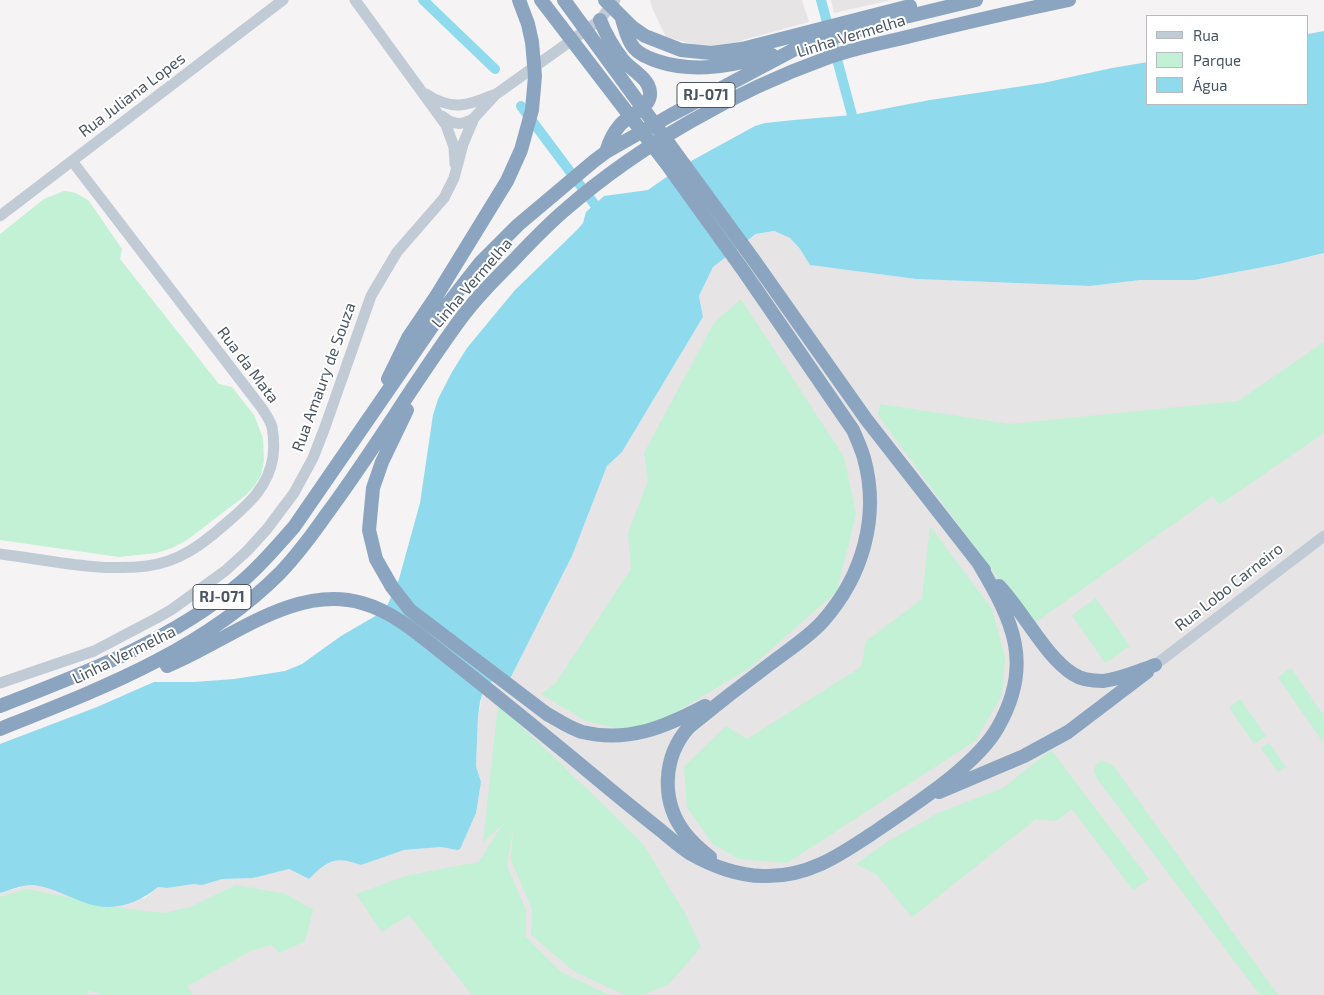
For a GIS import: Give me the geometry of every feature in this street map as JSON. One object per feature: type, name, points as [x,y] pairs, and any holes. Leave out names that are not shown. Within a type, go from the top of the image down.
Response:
[{"type":"highway","points":[[378,406],[384,388],[408,338],[507,181],[521,150],[527,132],[535,93],[534,57],[528,24],[518,0]]},
{"type":"highway","points":[[541,0],[666,163],[743,270],[853,430],[864,458],[869,486],[868,532],[862,556],[852,580],[840,600],[816,628],[734,691],[685,732],[668,766],[667,776],[670,803],[676,818],[684,832],[720,866]]},
{"type":"highway","points":[[564,0],[753,259],[866,419],[979,564],[1006,594],[1057,662],[1074,675],[1089,680],[1121,678],[1155,665]]},
{"type":"highway","points":[[605,0],[632,27],[644,36],[681,50],[711,54],[839,29],[907,6],[953,0]]},
{"type":"highway","points":[[616,0],[628,38],[633,47],[646,56],[673,66],[692,68],[714,67],[797,48]]},
{"type":"highway","name":"Linha Vermelha","points":[[0,706],[98,667],[155,640],[209,607],[240,584],[267,558],[294,527],[447,305],[480,263],[518,224],[606,152],[707,94],[797,48],[823,40],[839,29],[901,18],[976,0]]},
{"type":"highway","name":"Linha Vermelha","points":[[0,729],[103,688],[164,659],[216,626],[252,598],[280,572],[306,542],[349,485],[461,318],[564,211],[604,177],[629,159],[709,112],[782,76],[828,58],[1000,14],[1069,0]]},
{"type":"highway","points":[[600,20],[609,41],[625,62],[646,82],[651,94],[644,106],[621,123],[610,139],[606,152]]},
{"type":"highway","points":[[432,360],[382,462],[373,488],[369,530],[376,559],[392,587],[410,610],[547,714],[581,732],[614,736],[642,733],[672,723],[734,691]]},
{"type":"highway","points":[[103,688],[170,664],[272,614],[303,604],[350,600],[365,604],[404,624],[534,726],[690,853],[720,866],[751,876],[783,876],[816,867],[840,856],[924,798],[965,765],[996,732],[1013,694],[1017,668],[1015,641],[1000,598],[979,564]]},
{"type":"highway","points":[[924,798],[1024,756],[1068,732],[1155,665]]},
{"type":"street","name":"Rua Juliana Lopes","points":[[0,216],[283,0]]},
{"type":"street","points":[[355,0],[438,112],[452,140]]},
{"type":"street","points":[[454,178],[463,144],[474,118],[495,95],[600,20],[616,0]]},
{"type":"street","points":[[422,92],[443,103],[464,106]]},
{"type":"street","points":[[454,178],[455,154],[451,122],[454,112],[464,106],[495,95]]},
{"type":"street","points":[[438,112],[451,122],[461,124],[474,118]]},
{"type":"street","name":"Rua da Mata","points":[[0,554],[96,568],[120,568],[168,562],[188,553],[247,505],[262,488],[272,463],[274,449],[273,434],[271,425],[261,407],[72,161]]},
{"type":"street","name":"Rua Amaury de Souza","points":[[0,683],[94,651],[171,610],[225,571],[267,529],[294,492],[313,458],[371,296],[380,278],[397,252],[444,198],[454,178]]},
{"type":"street","name":"Rua Lobo Carneiro","points":[[1155,665],[1324,536]]},
{"type":"shaded area","points":[[650,0],[802,0],[809,22],[743,40],[741,44],[711,49],[666,37]]},
{"type":"shaded area","points":[[831,0],[891,0],[834,13]]},
{"type":"shaded area","points":[[774,231],[790,238],[811,265],[916,279],[1090,286],[1279,264],[1324,253],[1324,995],[0,995],[0,893],[32,884],[62,891],[88,904],[145,898],[158,887],[167,888],[202,884],[222,879],[253,878],[289,869],[309,879],[322,866],[332,860],[346,859],[361,865],[404,850],[441,847],[457,850],[481,782],[476,766],[478,717],[483,692],[494,679],[511,677],[572,556],[607,466],[622,452],[703,317],[699,296],[713,267],[757,234]]},
{"type":"green space","points":[[64,191],[77,194],[89,201],[122,249],[120,259],[219,384],[232,387],[254,415],[263,438],[264,461],[261,475],[246,495],[187,540],[172,548],[156,553],[119,557],[0,540],[0,234],[44,199]]},
{"type":"green space","points":[[741,299],[844,457],[856,514],[837,591],[751,667],[658,723],[620,729],[586,721],[541,694],[555,684],[631,569],[628,533],[648,481],[644,453],[714,323]]},
{"type":"green space","points":[[1324,342],[1324,433],[1219,505],[1213,496],[1032,625],[878,415],[880,404],[1010,424],[1238,401]]},
{"type":"green space","points":[[930,526],[992,609],[1005,657],[1002,695],[975,741],[787,863],[739,859],[713,844],[687,807],[684,767],[726,726],[747,739],[861,667],[866,641],[922,599]]},
{"type":"green space","points":[[1096,598],[1130,646],[1105,663],[1072,615]]},
{"type":"green space","points":[[1291,668],[1324,716],[1324,740],[1322,741],[1278,677]]},
{"type":"green space","points":[[1240,699],[1266,736],[1254,744],[1229,707]]},
{"type":"green space","points":[[498,704],[643,844],[686,915],[701,947],[669,984],[643,995],[625,995],[575,972],[531,935],[532,909],[511,860],[513,828],[507,866],[526,910],[526,937],[560,971],[609,995],[472,995],[409,915],[382,932],[356,894],[409,875],[479,862],[496,834],[506,822],[483,842]]},
{"type":"green space","points":[[1269,743],[1286,767],[1278,772],[1261,748]]},
{"type":"green space","points":[[1051,750],[1149,879],[1133,890],[1072,809],[1056,821],[1036,819],[912,917],[877,875],[856,864],[887,842],[938,813],[1003,788]]},
{"type":"green space","points":[[1102,761],[1111,764],[1118,772],[1278,995],[1260,995],[1098,780],[1094,771],[1096,764]]},
{"type":"green space","points":[[236,885],[286,894],[313,910],[305,941],[280,953],[271,945],[251,951],[187,986],[193,995],[101,995],[89,990],[87,995],[0,995],[0,897],[27,889],[127,909],[164,913],[190,907]]},
{"type":"water","points":[[1324,31],[1324,253],[1279,264],[1194,280],[1141,280],[1090,286],[916,279],[810,265],[790,238],[774,231],[756,234],[713,267],[699,296],[703,317],[622,452],[607,466],[572,556],[511,677],[494,679],[483,692],[478,717],[476,766],[481,782],[476,813],[460,849],[441,847],[404,850],[361,865],[344,860],[332,861],[309,879],[289,869],[253,878],[222,879],[202,885],[158,887],[134,902],[108,907],[89,904],[42,886],[21,886],[0,893],[0,744],[97,707],[154,682],[234,679],[285,671],[302,664],[341,636],[377,615],[388,604],[399,579],[420,503],[433,415],[438,399],[452,372],[467,348],[515,290],[577,230],[583,223],[586,212],[604,196],[648,190],[682,166],[755,126],[765,123],[852,115],[930,100],[1043,83],[1146,62],[1146,105],[1309,105],[1309,34]]},
{"type":"waterway","points":[[423,0],[495,69]]},
{"type":"waterway","points":[[821,0],[852,115]]},
{"type":"waterway","points":[[521,106],[595,205]]}]
